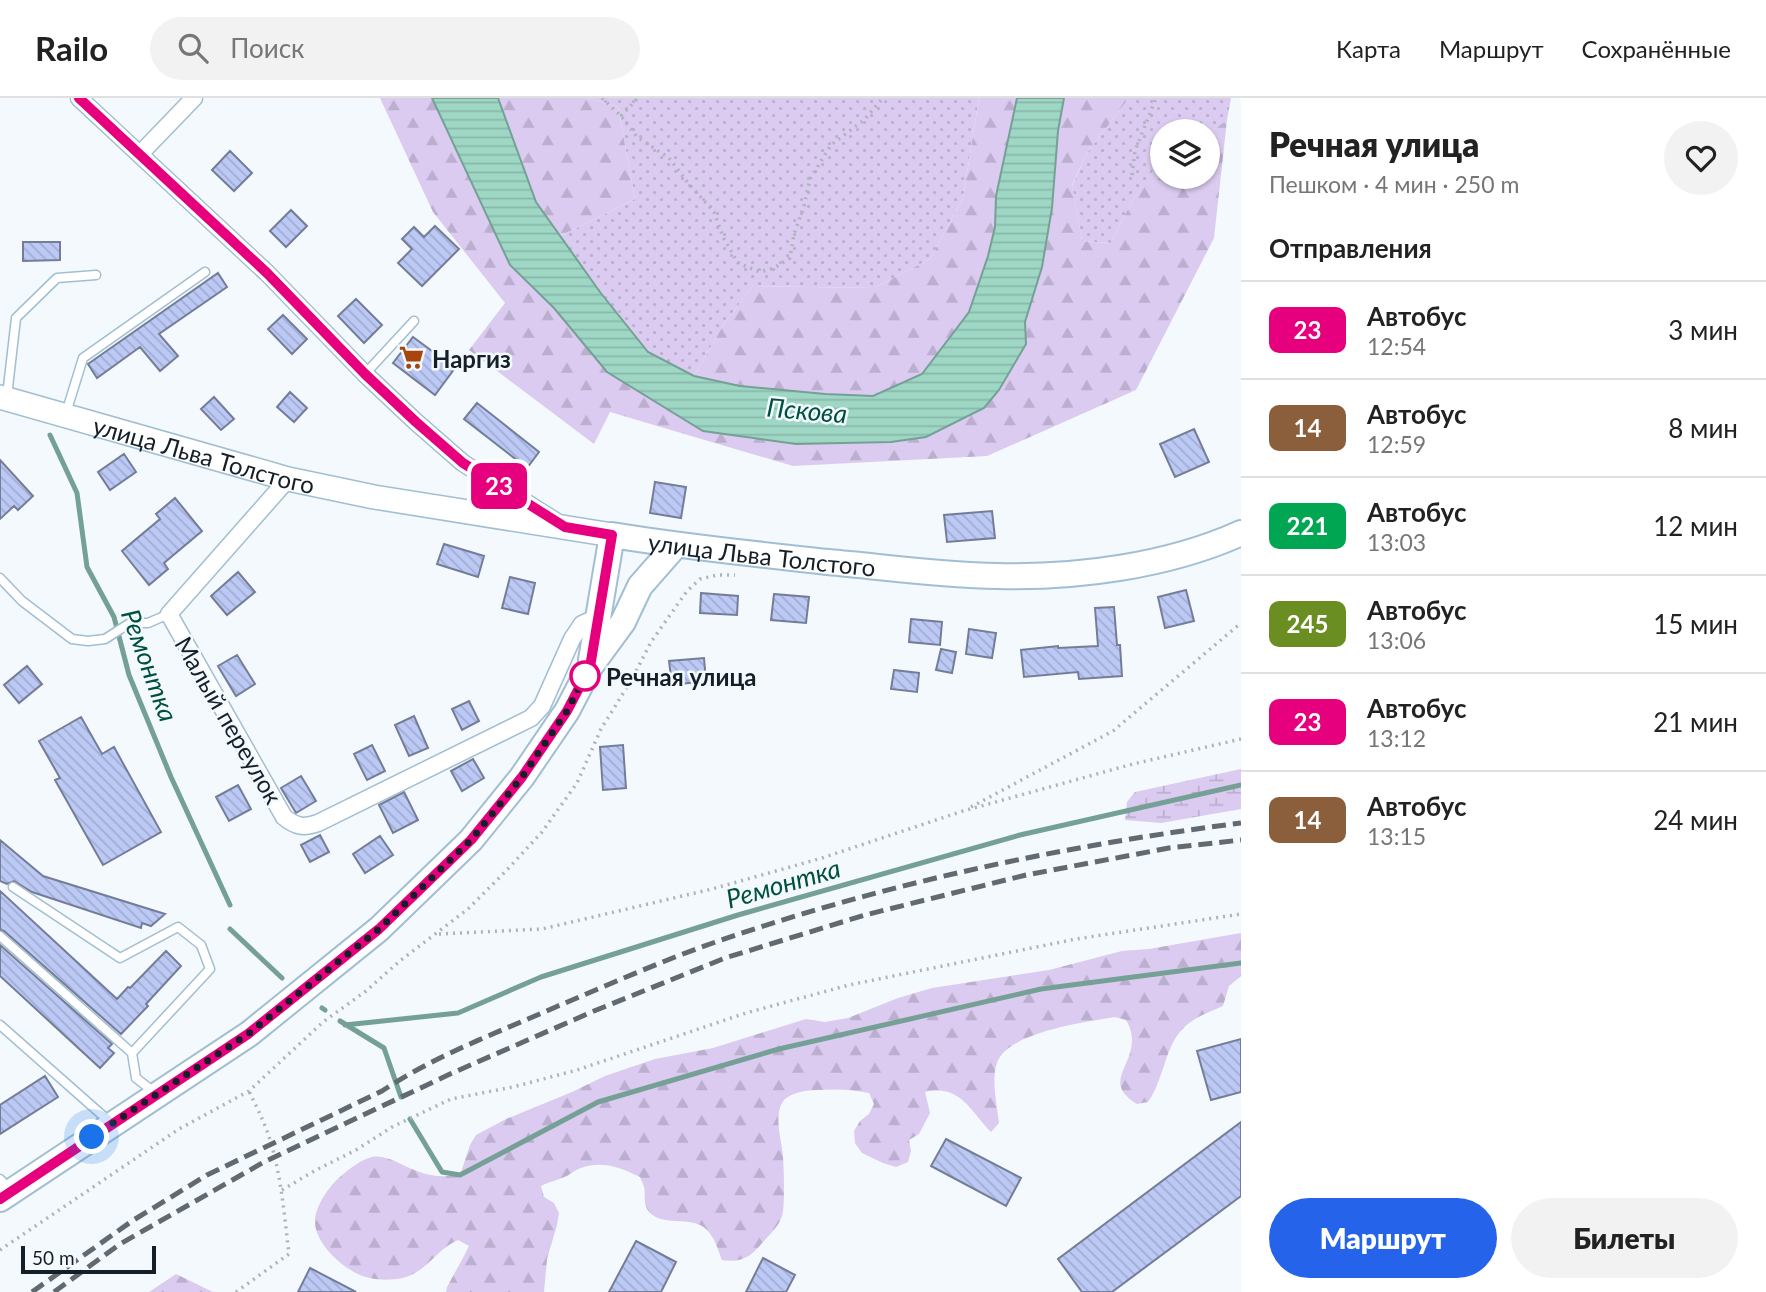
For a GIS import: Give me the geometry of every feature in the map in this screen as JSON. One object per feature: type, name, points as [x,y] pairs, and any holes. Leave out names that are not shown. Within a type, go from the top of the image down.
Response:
[{"type":"main road","name":"улица Льва Толстого","points":[[612,535],[676,545],[863,565],[998,576],[1124,568],[1189,553],[1241,533]]},
{"type":"main road","points":[[590,667],[612,535]]},
{"type":"main road","points":[[4,1190],[112,1124],[248,1034],[379,929],[471,840],[522,777],[567,711],[590,667],[623,622],[640,586],[676,545]]},
{"type":"street","points":[[79,98],[267,273],[365,374],[416,422],[463,463],[565,527]]},
{"type":"street","points":[[140,154],[194,98]]},
{"type":"street","name":"улица Льва Толстого","points":[[3,398],[288,479],[374,497],[612,535]]},
{"type":"street","name":"Малый переулок","points":[[288,479],[169,614],[285,817],[299,827],[318,823],[531,718],[542,706],[572,639],[582,624],[598,617]]},
{"type":"lane","points":[[66,416],[83,358],[205,272]]},
{"type":"lane","points":[[3,398],[16,318],[57,278],[96,275]]},
{"type":"lane","points":[[365,374],[414,321]]},
{"type":"lane","points":[[0,578],[22,601],[72,639],[106,639],[130,624],[148,622],[169,614]]},
{"type":"lane","points":[[13,887],[120,958],[178,927],[201,945],[210,969],[132,1053]]},
{"type":"lane","points":[[0,936],[132,1053],[136,1078],[156,1094]]},
{"type":"lane","points":[[0,1026],[112,1124]]},
{"type":"path","points":[[602,98],[621,116],[637,137],[669,158],[715,212],[723,237],[738,263],[760,272],[774,268],[790,258],[810,179],[831,145],[864,120],[883,98]]},
{"type":"path","points":[[621,116],[638,98]]},
{"type":"path","points":[[1132,175],[1135,151],[1156,98]]},
{"type":"path","points":[[671,613],[700,579],[718,575],[743,575]]},
{"type":"path","points":[[963,811],[1113,731],[1241,623]]},
{"type":"path","points":[[437,934],[542,929],[712,890],[822,858],[963,811],[1133,764],[1241,739]]},
{"type":"path","points":[[282,1190],[392,1127],[451,1098],[513,1087],[577,1070],[746,1013],[849,985],[1076,939],[1241,914]]},
{"type":"path","points":[[236,1292],[289,1254],[282,1190],[267,1132],[249,1091]]},
{"type":"green space","points":[[380,98],[432,98],[510,265],[554,308],[796,444],[891,442],[926,437],[1026,344],[1025,322],[1042,267],[1052,208],[1058,131],[1064,98],[1129,98],[1087,153],[1072,185],[1082,241],[1111,243],[1132,201],[1150,175],[1150,189],[1219,189],[1214,238],[1136,390],[987,456],[793,466],[610,412],[594,444],[469,350],[505,303],[433,212]]},
{"type":"green space","points":[[498,98],[588,98],[618,107],[635,199],[560,236],[536,202]]},
{"type":"green space","points":[[588,98],[979,98],[963,198],[930,259],[874,288],[753,286],[724,324],[694,376],[648,352],[560,236],[635,199],[618,107]]},
{"type":"green space","points":[[979,98],[1017,98],[996,196],[995,227],[969,312],[922,374],[873,396],[740,386],[694,376],[724,324],[753,286],[874,288],[930,259],[963,198]]},
{"type":"green space","points":[[1129,98],[1231,98],[1227,120],[1220,125],[1220,119],[1150,119],[1150,176],[1132,201],[1111,243],[1082,241],[1072,186],[1087,153]]},
{"type":"green space","points":[[1227,120],[1220,184],[1220,125]]},
{"type":"green space","points":[[1241,769],[1241,809],[1161,823],[1125,820],[1127,802],[1135,792]]},
{"type":"green space","points":[[1241,933],[1241,976],[1229,986],[1223,1006],[1200,1016],[1178,1034],[1148,1102],[1137,1104],[1122,1089],[1121,1075],[1131,1051],[1132,1038],[1126,1020],[1115,1017],[1049,1030],[1016,1043],[1004,1052],[995,1069],[999,1123],[991,1132],[964,1101],[956,1096],[948,1092],[925,1092],[930,1113],[919,1134],[909,1140],[911,1151],[908,1162],[896,1167],[862,1153],[855,1143],[854,1131],[874,1104],[869,1093],[812,1090],[788,1097],[781,1105],[778,1119],[784,1170],[782,1216],[777,1227],[750,1255],[741,1260],[722,1260],[712,1237],[701,1225],[652,1215],[646,1206],[640,1177],[604,1165],[581,1168],[541,1186],[544,1197],[554,1203],[559,1213],[547,1259],[544,1292],[446,1292],[469,1246],[458,1240],[414,1274],[395,1279],[369,1278],[337,1260],[324,1246],[316,1231],[315,1217],[327,1192],[343,1174],[363,1160],[384,1157],[428,1174],[460,1175],[476,1135],[605,1076],[655,1059],[713,1048],[806,1019],[825,1022],[848,1018],[932,988],[1049,970],[1122,951]]},
{"type":"green space","points":[[176,1274],[213,1292],[149,1292]]},
{"type":"water","name":"Пскова","points":[[432,98],[498,98],[536,202],[600,292],[648,352],[694,376],[740,386],[873,396],[922,374],[969,312],[995,227],[996,196],[1017,98],[1064,98],[1058,131],[1052,208],[1042,267],[1025,322],[1026,344],[999,390],[984,408],[926,437],[891,442],[796,444],[703,431],[607,372],[554,308],[510,265]]},
{"type":"building","points":[[230,151],[252,173],[234,191],[212,170]]},
{"type":"building","points":[[291,210],[307,226],[286,247],[270,231]]},
{"type":"building","points":[[435,226],[459,249],[422,286],[398,263],[412,249],[402,239],[414,227],[424,237]]},
{"type":"building","points":[[23,242],[60,242],[60,260],[23,261]]},
{"type":"building","points":[[218,273],[227,287],[159,334],[178,356],[160,371],[140,347],[97,378],[88,364]]},
{"type":"building","points":[[356,299],[382,325],[364,343],[338,316]]},
{"type":"building","points":[[283,315],[307,339],[292,354],[268,329]]},
{"type":"building","points":[[413,337],[455,368],[435,395],[393,363]]},
{"type":"building","points":[[290,392],[307,408],[294,422],[277,407]]},
{"type":"building","points":[[214,397],[234,419],[221,430],[201,409]]},
{"type":"building","points":[[477,403],[539,452],[527,468],[464,419]]},
{"type":"building","points":[[1194,429],[1209,462],[1175,477],[1160,444]]},
{"type":"building","points":[[124,454],[136,472],[110,490],[98,472]]},
{"type":"building","points":[[0,460],[33,496],[18,510],[14,506],[0,519]]},
{"type":"building","points":[[655,482],[686,487],[681,518],[650,513]]},
{"type":"building","points":[[175,498],[202,531],[164,563],[168,569],[149,585],[122,551],[160,519],[156,514]]},
{"type":"building","points":[[992,511],[995,538],[947,542],[944,515]]},
{"type":"building","points":[[444,544],[484,556],[478,577],[437,564]]},
{"type":"building","points":[[238,572],[255,592],[227,615],[211,596]]},
{"type":"building","points":[[510,577],[535,583],[528,614],[502,608]]},
{"type":"building","points":[[1186,590],[1194,621],[1165,628],[1158,597]]},
{"type":"building","points":[[701,593],[738,596],[737,615],[700,613]]},
{"type":"building","points":[[774,594],[809,597],[806,623],[771,620]]},
{"type":"building","points":[[1114,607],[1122,676],[1079,679],[1078,672],[1024,677],[1021,650],[1098,646],[1095,608]]},
{"type":"building","points":[[911,619],[942,622],[940,645],[909,642]]},
{"type":"building","points":[[969,629],[996,633],[992,658],[966,654]]},
{"type":"building","points":[[941,649],[956,652],[952,673],[936,670]]},
{"type":"building","points":[[237,655],[255,684],[236,696],[218,666]]},
{"type":"building","points":[[704,658],[706,681],[672,685],[669,661]]},
{"type":"building","points":[[27,666],[42,684],[19,703],[4,685]]},
{"type":"building","points":[[894,670],[919,673],[917,692],[891,689]]},
{"type":"building","points":[[469,701],[479,721],[462,730],[452,709]]},
{"type":"building","points":[[414,716],[428,748],[409,756],[395,725]]},
{"type":"building","points":[[81,717],[102,754],[114,747],[161,832],[103,865],[55,780],[60,778],[39,741]]},
{"type":"building","points":[[372,745],[385,771],[367,780],[354,754]]},
{"type":"building","points":[[623,745],[626,788],[603,790],[600,747]]},
{"type":"building","points":[[473,759],[484,778],[462,791],[451,771]]},
{"type":"building","points":[[301,776],[316,801],[296,813],[281,788]]},
{"type":"building","points":[[238,785],[251,809],[229,821],[216,797]]},
{"type":"building","points":[[404,792],[418,820],[393,833],[379,805]]},
{"type":"building","points":[[320,835],[329,852],[310,862],[301,845]]},
{"type":"building","points":[[380,836],[393,855],[365,873],[353,854]]},
{"type":"building","points":[[0,840],[43,876],[165,914],[151,926],[142,923],[141,928],[32,892],[14,881],[7,884],[0,881]]},
{"type":"building","points":[[0,891],[117,999],[166,951],[181,966],[121,1034],[0,930]]},
{"type":"building","points":[[0,945],[112,1044],[108,1048],[114,1053],[100,1068],[0,976]]},
{"type":"building","points":[[1241,1039],[1241,1092],[1211,1100],[1197,1051]]},
{"type":"building","points":[[45,1076],[58,1097],[0,1134],[0,1105]]},
{"type":"building","points":[[1241,1122],[1241,1196],[1112,1292],[1082,1292],[1058,1259]]},
{"type":"building","points":[[946,1139],[1021,1178],[1006,1206],[931,1166]]},
{"type":"building","points":[[636,1241],[676,1262],[661,1292],[609,1292]]},
{"type":"building","points":[[763,1258],[795,1275],[786,1292],[746,1292]]},
{"type":"building","points":[[310,1268],[356,1292],[298,1292]]},
{"type":"waterway","name":"Ремонтка","points":[[50,435],[77,493],[87,567],[114,617],[129,675],[171,777],[230,905]]},
{"type":"waterway","name":"Ремонтка","points":[[345,1025],[458,1013],[541,977],[738,915],[1020,835],[1241,785]]},
{"type":"waterway","name":"Ремонтка","points":[[230,929],[282,978]]},
{"type":"waterway","points":[[410,1119],[442,1172],[460,1175],[598,1102],[779,1049],[1041,989],[1241,963]]},
{"type":"waterway","points":[[340,1021],[384,1048],[401,1097]]},
{"type":"railway","points":[[32,1292],[132,1221],[207,1175],[382,1091],[424,1066],[468,1045],[672,958],[775,923],[906,885],[1106,843],[1241,823]]},
{"type":"railway","points":[[54,1292],[120,1244],[264,1162],[450,1074],[725,958],[865,915],[1026,875],[1169,848],[1241,840]]},
{"type":"bus line","name":"23","points":[[0,1199],[248,1034],[379,929],[471,840],[522,777],[567,711],[590,667],[612,535],[565,527],[463,463],[365,374],[267,273],[79,98]]},
{"type":"place","name":"Наргиз","points":[[412,358]]},
{"type":"place","name":"Речная улица","points":[[585,676]]},
{"type":"route","points":[[92,1137],[248,1034],[379,929],[471,840],[522,777],[567,711],[585,676]]}]
